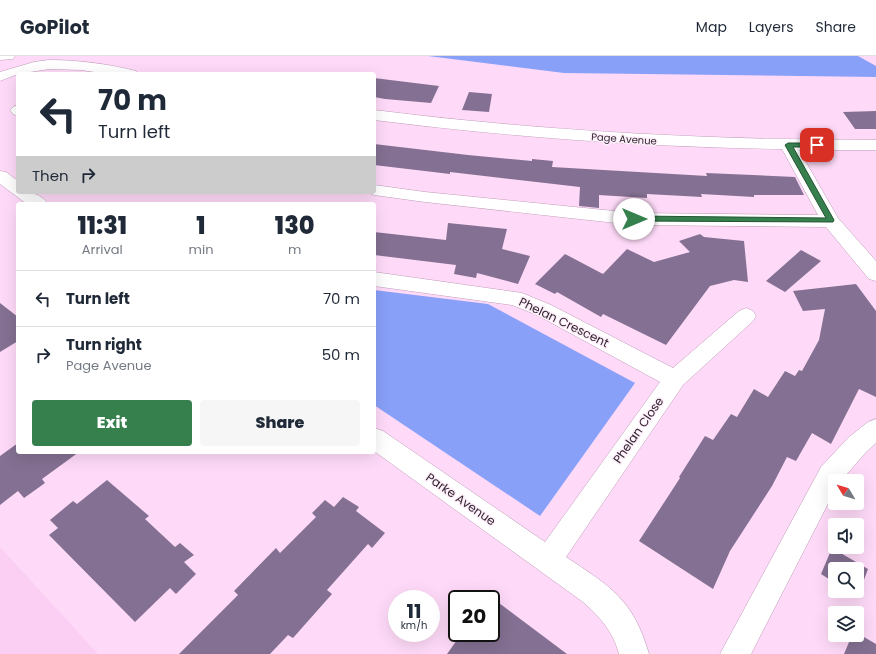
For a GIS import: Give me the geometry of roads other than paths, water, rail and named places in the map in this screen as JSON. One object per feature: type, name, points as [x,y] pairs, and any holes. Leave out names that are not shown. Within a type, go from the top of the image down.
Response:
[{"type":"street","points":[[0,56],[8,56]]},
{"type":"street","points":[[44,56],[58,58],[68,67]]},
{"type":"street","points":[[0,77],[28,68],[68,67],[113,72]]},
{"type":"street","name":"Page Avenue","points":[[376,115],[432,123],[650,141],[788,145],[876,145]]},
{"type":"street","points":[[788,145],[831,220],[876,274]]},
{"type":"street","points":[[0,176],[16,188]]},
{"type":"street","points":[[376,190],[433,198],[634,219],[831,220]]},
{"type":"street","points":[[25,194],[36,202]]},
{"type":"street","name":"Phelan Crescent","points":[[376,279],[515,298],[544,310],[675,379]]},
{"type":"street","name":"Phelan Close","points":[[548,560],[675,379],[746,316]]},
{"type":"street","points":[[735,654],[830,475],[857,445],[876,429]]},
{"type":"street","name":"Parke Avenue","points":[[376,439],[608,604],[621,620],[630,637],[634,654]]}]
